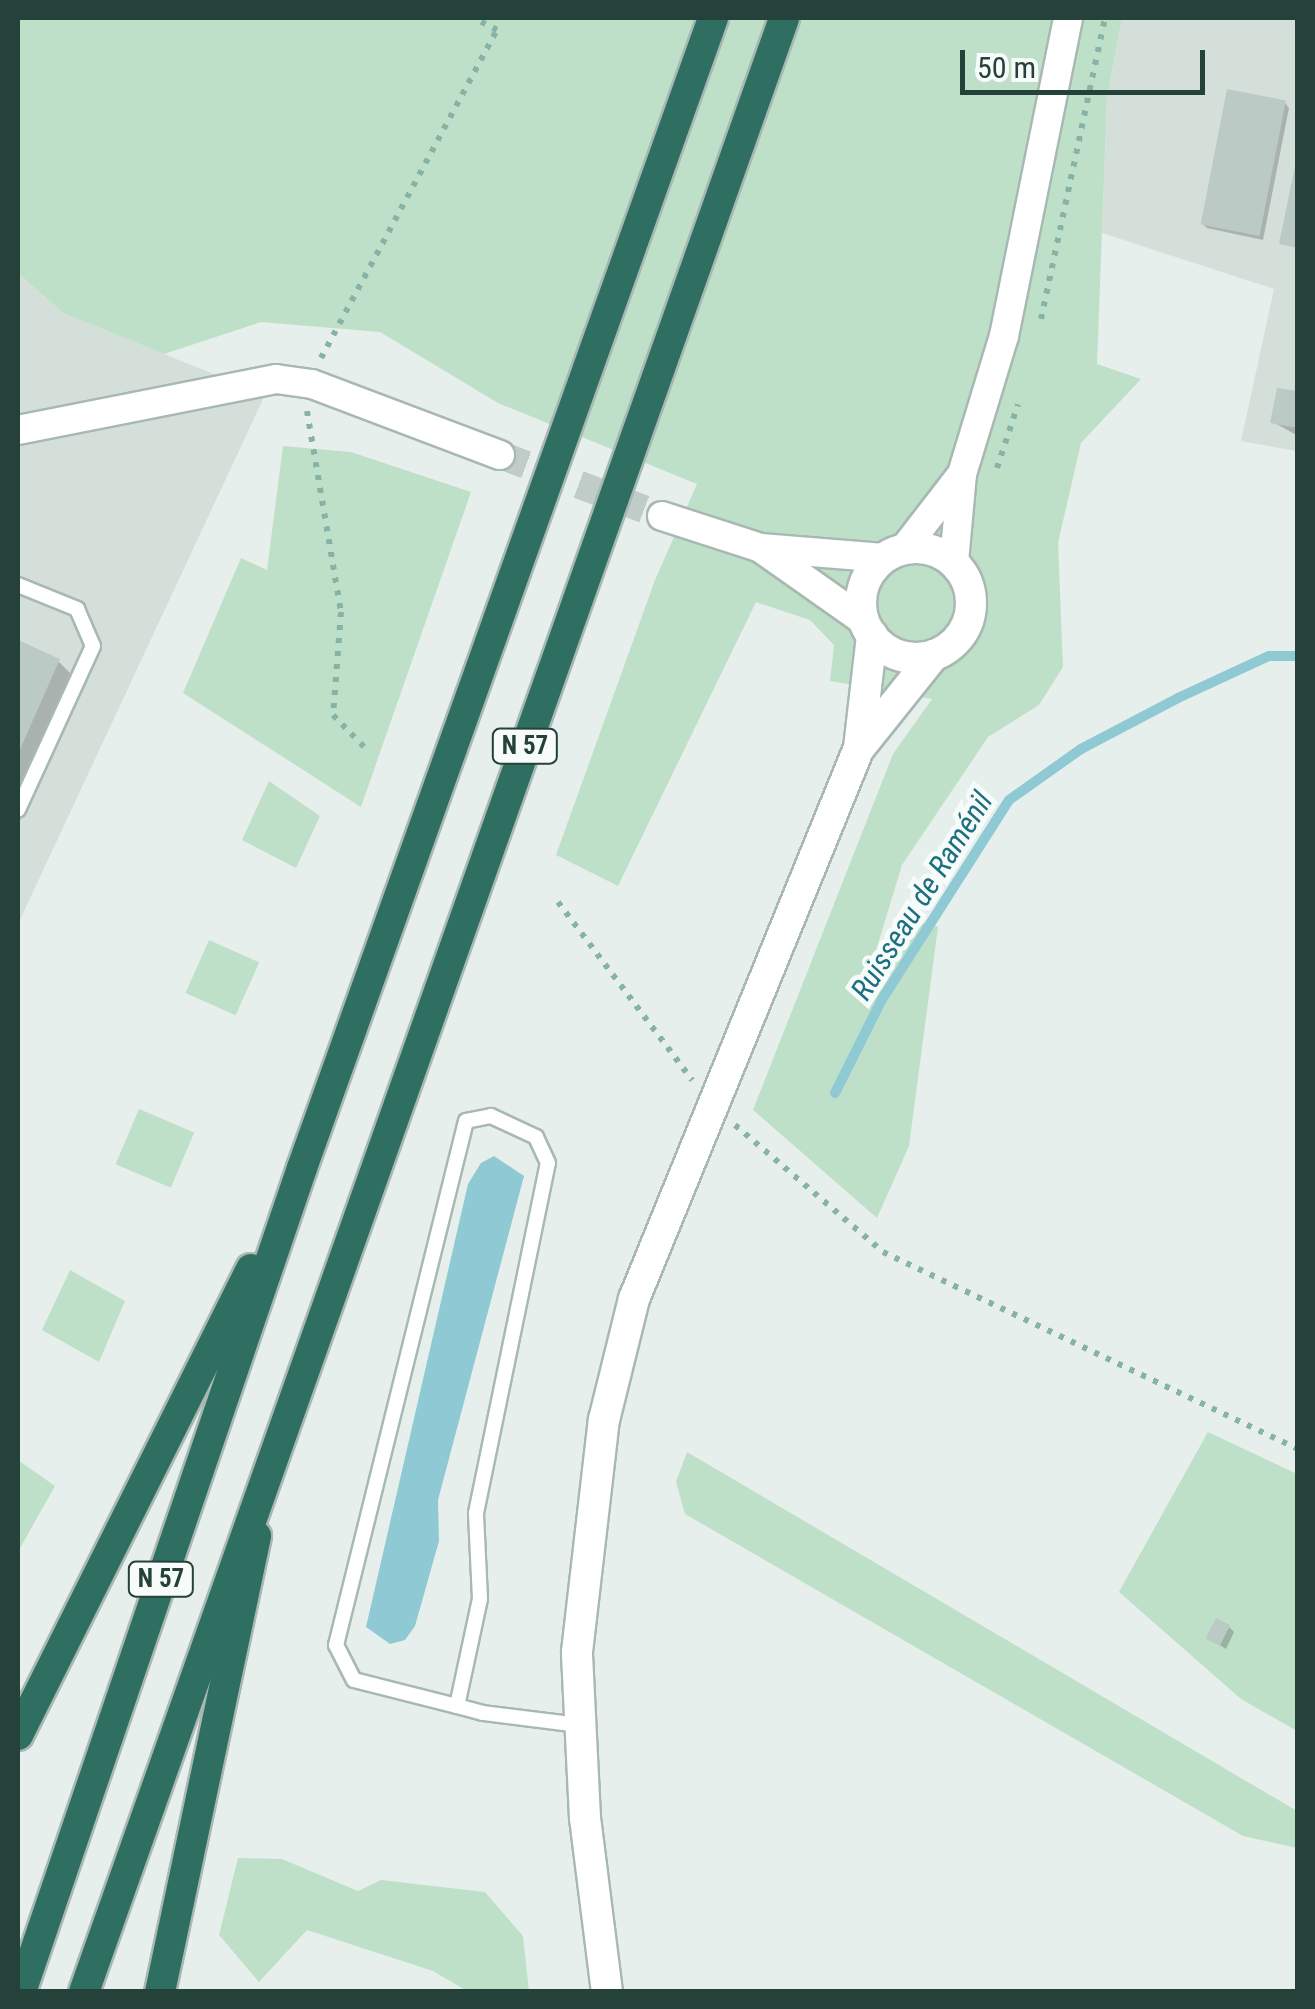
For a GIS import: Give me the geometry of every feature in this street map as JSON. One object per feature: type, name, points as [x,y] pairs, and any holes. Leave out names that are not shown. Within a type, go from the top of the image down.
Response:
[{"type":"highway","name":"N 57","points":[[21,1992],[302,1168],[713,18]]},
{"type":"highway","name":"N 57","points":[[84,1992],[264,1474],[784,18]]},
{"type":"highway","points":[[18,1735],[302,1168]]},
{"type":"highway","points":[[160,1992],[202,1775],[250,1582],[264,1474]]},
{"type":"street","points":[[607,1992],[581,1725],[578,1652],[604,1420],[634,1299],[859,748],[934,655],[950,646],[970,614],[971,596],[954,562],[962,474],[1004,336],[1068,18]]},
{"type":"street","points":[[18,430],[276,378],[312,384],[500,454]]},
{"type":"street","points":[[859,748],[868,628],[864,586],[962,474]]},
{"type":"street","points":[[662,516],[761,548],[868,628],[896,654],[934,655]]},
{"type":"street","points":[[761,548],[901,545],[922,548],[954,562]]},
{"type":"lane","points":[[18,585],[78,609],[93,646],[18,810]]},
{"type":"lane","points":[[457,1706],[480,1599],[476,1513],[548,1163],[536,1136],[490,1116],[466,1121],[336,1645],[354,1680],[457,1706],[581,1725]]},
{"type":"path","points":[[318,364],[497,30],[474,18]]},
{"type":"path","points":[[306,410],[342,612],[333,715],[369,752]]},
{"type":"path","points":[[883,1252],[1298,1449]]},
{"type":"shaded area","points":[[1122,18],[1297,18],[1297,451],[1241,441],[1274,289],[1102,233],[1107,98]]},
{"type":"shaded area","points":[[18,273],[63,313],[265,395],[18,924]]},
{"type":"green space","points":[[18,18],[1122,18],[1107,98],[1097,364],[1141,379],[1081,443],[1058,543],[1063,667],[1039,705],[988,737],[902,865],[871,967],[923,923],[938,927],[909,1146],[877,1218],[753,1110],[893,754],[932,699],[830,681],[834,645],[810,620],[756,602],[618,886],[556,855],[655,580],[697,484],[498,403],[380,332],[261,322],[164,354],[63,313],[18,273]]},
{"type":"green space","points":[[283,446],[351,452],[471,492],[361,807],[183,693],[241,558],[267,570]]},
{"type":"green space","points":[[269,781],[320,816],[296,868],[242,840]]},
{"type":"green space","points":[[209,940],[259,962],[236,1015],[185,993]]},
{"type":"green space","points":[[139,1109],[194,1132],[171,1188],[116,1164]]},
{"type":"green space","points":[[70,1270],[125,1301],[99,1362],[42,1330]]},
{"type":"green space","points":[[1208,1432],[1297,1474],[1297,1731],[1241,1699],[1119,1592]]},
{"type":"green space","points":[[687,1452],[1297,1811],[1297,1848],[1243,1836],[685,1514],[676,1482]]},
{"type":"green space","points":[[18,1460],[55,1486],[19,1550],[18,1548]]},
{"type":"green space","points":[[238,1858],[282,1859],[358,1891],[381,1880],[485,1892],[523,1936],[529,1991],[467,1991],[433,1971],[307,1930],[259,1982],[219,1935]]},
{"type":"water","points":[[494,1156],[524,1176],[438,1500],[439,1541],[415,1626],[405,1640],[390,1644],[366,1627],[468,1184],[481,1163]]},
{"type":"building","points":[[1227,89],[1286,100],[1260,236],[1201,224]]},
{"type":"building","points":[[1298,161],[1298,248],[1279,244]]},
{"type":"building","points":[[1277,388],[1298,391],[1298,428],[1270,423]]},
{"type":"building","points":[[18,640],[60,659],[18,754]]},
{"type":"building","points":[[1216,1618],[1230,1625],[1220,1646],[1206,1638]]},
{"type":"waterway","name":"Ruisseau de Raménil","points":[[835,1093],[881,1001],[1009,800],[1081,749],[1178,698],[1269,656],[1298,656]]},
{"type":"tunnel","points":[[500,455],[662,516]]}]
